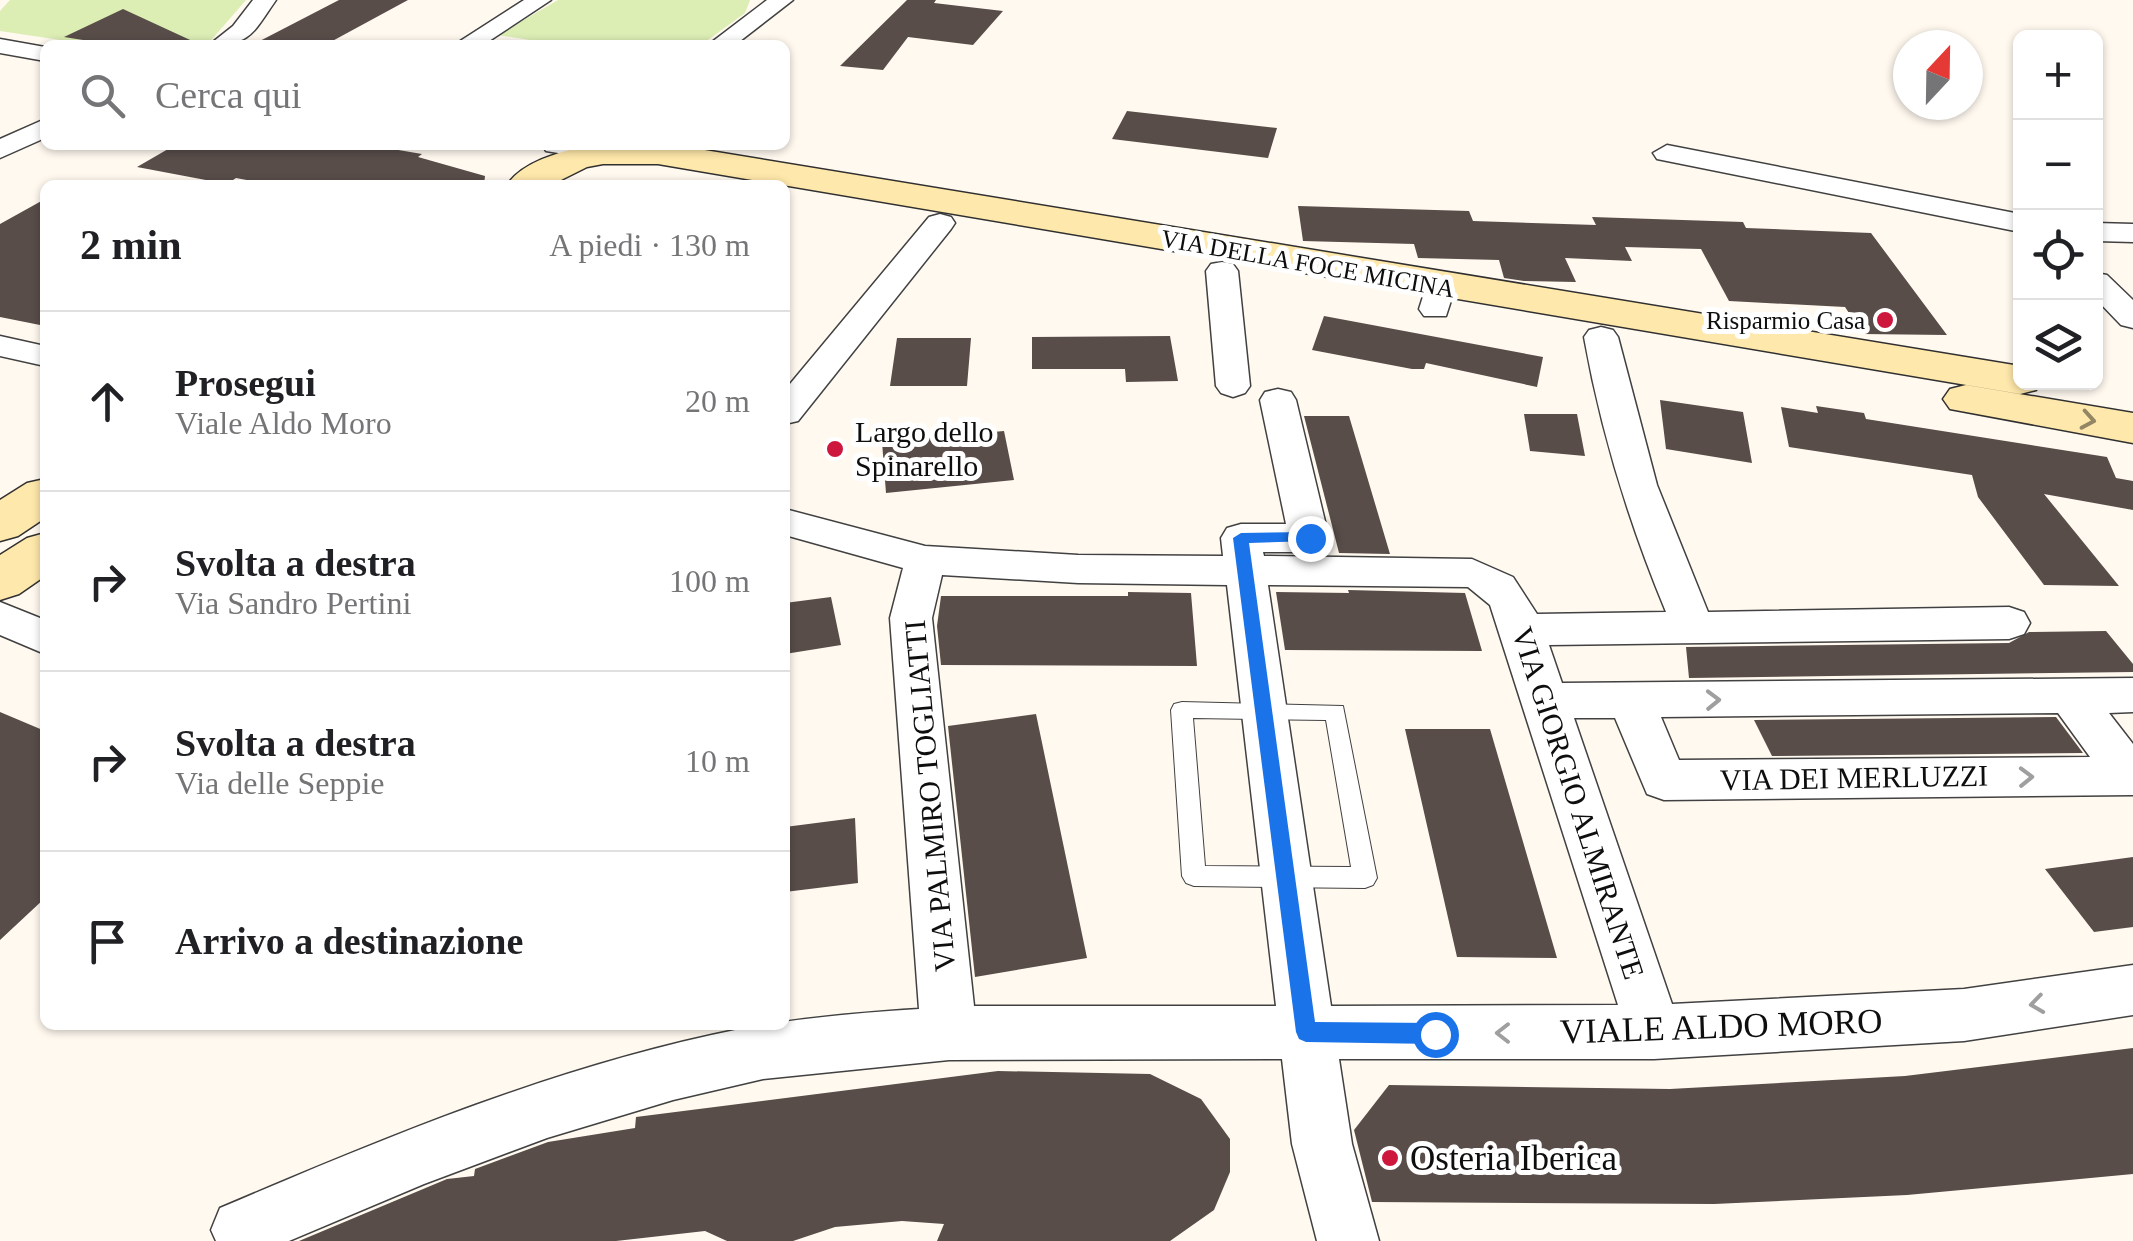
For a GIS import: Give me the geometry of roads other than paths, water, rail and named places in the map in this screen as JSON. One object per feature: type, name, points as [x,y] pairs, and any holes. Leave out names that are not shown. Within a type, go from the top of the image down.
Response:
[{"type":"street","points":[[228,40],[241,31],[265,0]]},
{"type":"street","points":[[457,40],[505,0]]},
{"type":"street","points":[[457,40],[540,0]]},
{"type":"street","points":[[727,40],[782,0]]},
{"type":"street","points":[[0,46],[40,53]]},
{"type":"street","points":[[0,150],[40,130]]},
{"type":"street","name":"VIA DELLA FOCE MICINA","points":[[584,157],[658,153],[1438,297],[1602,337],[2133,428]]},
{"type":"street","points":[[1667,153],[2013,222]]},
{"type":"street","points":[[533,180],[584,157],[686,180]]},
{"type":"street","name":"VIA DELLA FOCE MICINA","points":[[790,198],[1222,272],[1438,297],[2013,379]]},
{"type":"street","points":[[790,407],[940,223]]},
{"type":"street","points":[[2103,232],[2133,233]]},
{"type":"street","points":[[1222,272],[1233,386]]},
{"type":"street","points":[[2103,289],[2133,318]]},
{"type":"street","points":[[1602,337],[1629,464],[1654,538],[1693,627]]},
{"type":"street","points":[[0,346],[40,355]]},
{"type":"street","points":[[2085,390],[2133,398]]},
{"type":"street","points":[[1278,400],[1310,538],[1241,538],[1322,1144],[1348,1241]]},
{"type":"street","points":[[0,524],[40,497]]},
{"type":"street","points":[[790,523],[925,560],[1078,569],[1244,571]]},
{"type":"street","points":[[0,581],[40,554]]},
{"type":"street","name":"VIA PALMIRO TOGLIATTI","points":[[925,560],[910,618],[949,1033]]},
{"type":"street","name":"VIA GIORGIO ALMIRANTE","points":[[1244,571],[1472,573],[1492,580],[1508,592],[1654,1032]]},
{"type":"street","points":[[0,618],[40,636]]},
{"type":"street","points":[[1522,630],[2010,623]]},
{"type":"street","points":[[1546,702],[2133,695]]},
{"type":"street","name":"VIA DEI MERLUZZI","points":[[2070,696],[2132,776]]},
{"type":"street","name":"VIA DEI MERLUZZI","points":[[1631,701],[1664,780],[2132,776]]},
{"type":"street","name":"VIALE ALDO MORO","points":[[242,1230],[407,1158],[642,1079],[742,1056],[846,1041],[949,1033],[1654,1032],[1964,1015],[2133,990]]},
{"type":"lane","points":[[1182,710],[1335,712],[1365,878],[1286,877],[1194,876],[1182,710]]},
{"type":"place","name":"Risparmio Casa","points":[[1885,320]]},
{"type":"place","name":"Largo dello Spinarello","points":[[835,449]]},
{"type":"place","name":"Osteria Iberica","points":[[1390,1158]]}]
